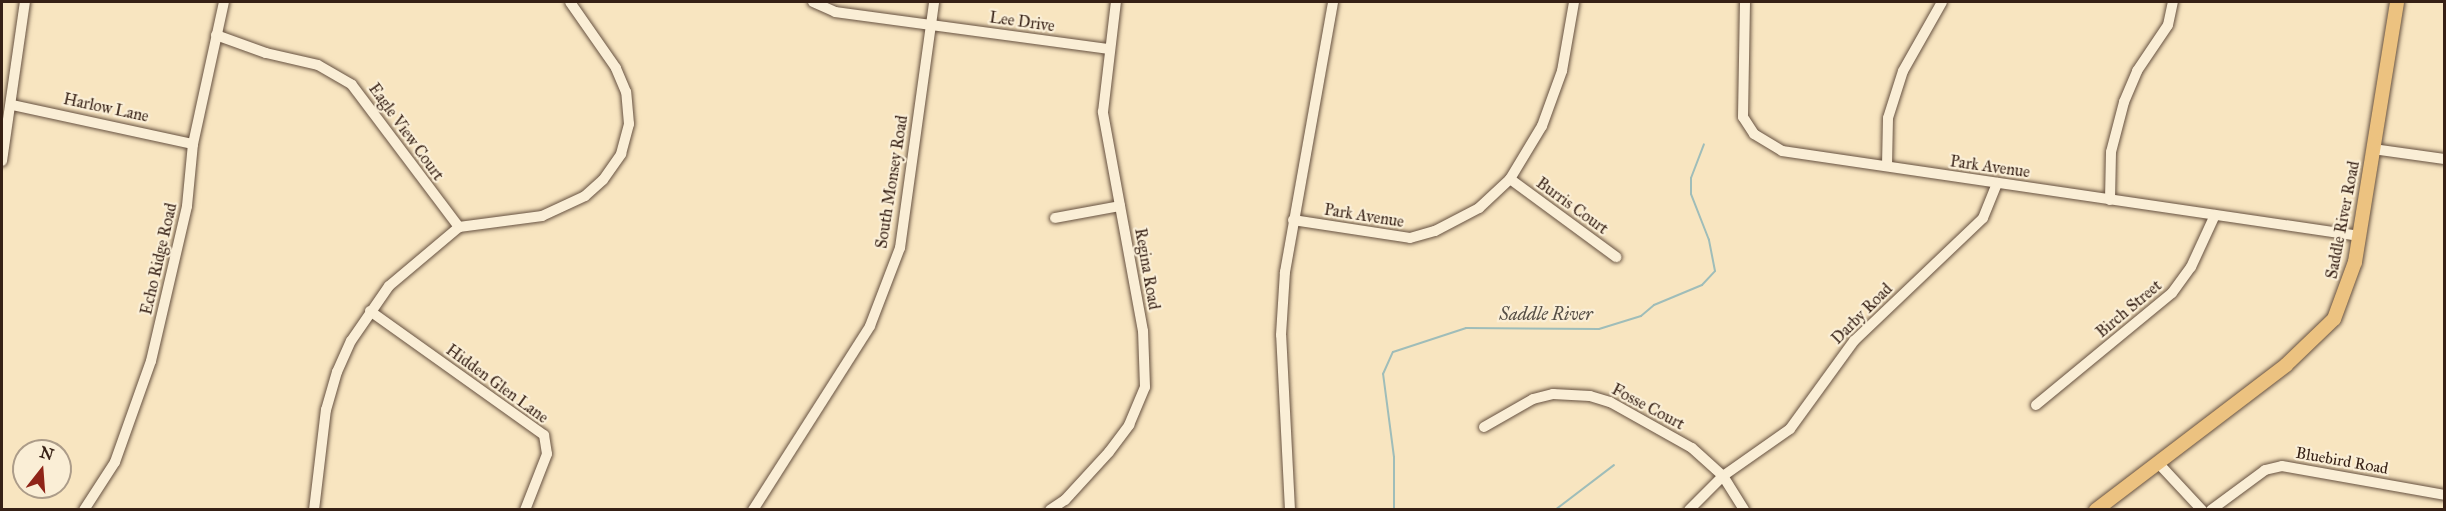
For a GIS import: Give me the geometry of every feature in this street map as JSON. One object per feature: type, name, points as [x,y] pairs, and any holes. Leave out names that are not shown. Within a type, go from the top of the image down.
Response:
[{"type":"main road","name":"Saddle River Road","points":[[2096,510],[2160,465],[2323,333],[2344,296],[2360,236],[2397,2]]},
{"type":"street","points":[[2,161],[26,2]]},
{"type":"street","name":"Echo Ridge Road","points":[[84,510],[115,462],[151,361],[187,206],[193,144],[224,2]]},
{"type":"street","points":[[314,510],[326,410],[346,351],[370,311],[389,286],[459,227],[542,216],[562,208],[603,180],[621,154],[629,124],[626,92],[616,68],[570,2]]},
{"type":"street","name":"Lee Drive","points":[[813,2],[835,12],[1110,49]]},
{"type":"street","name":"South Monsey Road","points":[[753,510],[870,326],[900,249],[934,2]]},
{"type":"street","name":"Regina Road","points":[[1050,510],[1065,500],[1109,452],[1129,425],[1145,387],[1143,331],[1103,112],[1116,2]]},
{"type":"street","points":[[1290,510],[1281,335],[1293,220],[1333,2]]},
{"type":"street","name":"Park Avenue","points":[[1293,220],[1410,238],[1435,231],[1479,208],[1510,178],[1542,126],[1562,71],[1574,2]]},
{"type":"street","name":"Park Avenue","points":[[1745,2],[1743,117],[1754,134],[1782,151],[2360,236]]},
{"type":"street","points":[[1887,166],[1888,118],[1903,71],[1942,2]]},
{"type":"street","points":[[2110,200],[2111,152],[2124,102],[2137,71],[2168,25],[2173,2]]},
{"type":"street","name":"Eagle View Court","points":[[216,35],[266,53],[318,65],[352,85],[459,227]]},
{"type":"street","name":"Harlow Lane","points":[[12,105],[193,144]]},
{"type":"street","points":[[2373,149],[2445,159]]},
{"type":"street","name":"Burris Court","points":[[1510,178],[1616,257]]},
{"type":"street","name":"Darby Road","points":[[1689,510],[1723,476],[1791,429],[1854,341],[1983,218],[1997,183]]},
{"type":"street","points":[[1055,218],[1120,206]]},
{"type":"street","name":"Birch Street","points":[[2036,405],[2172,293],[2191,267],[2214,215]]},
{"type":"street","name":"Hidden Glen Lane","points":[[370,311],[544,435],[547,453],[525,510]]},
{"type":"street","name":"Fosse Court","points":[[1484,427],[1533,399],[1553,394],[1590,396],[1610,402],[1673,435],[1723,476],[1744,510]]},
{"type":"street","points":[[2160,465],[2202,510]]},
{"type":"street","name":"Bluebird Road","points":[[2211,510],[2265,470],[2282,466],[2445,495]]},
{"type":"waterway","name":"Saddle River","points":[[1394,510],[1394,457],[1383,374],[1393,352],[1466,328],[1599,329],[1641,316],[1654,305],[1702,285],[1715,271],[1709,240],[1691,194],[1691,178],[1704,144]]},
{"type":"waterway","points":[[1555,510],[1614,465]]}]
